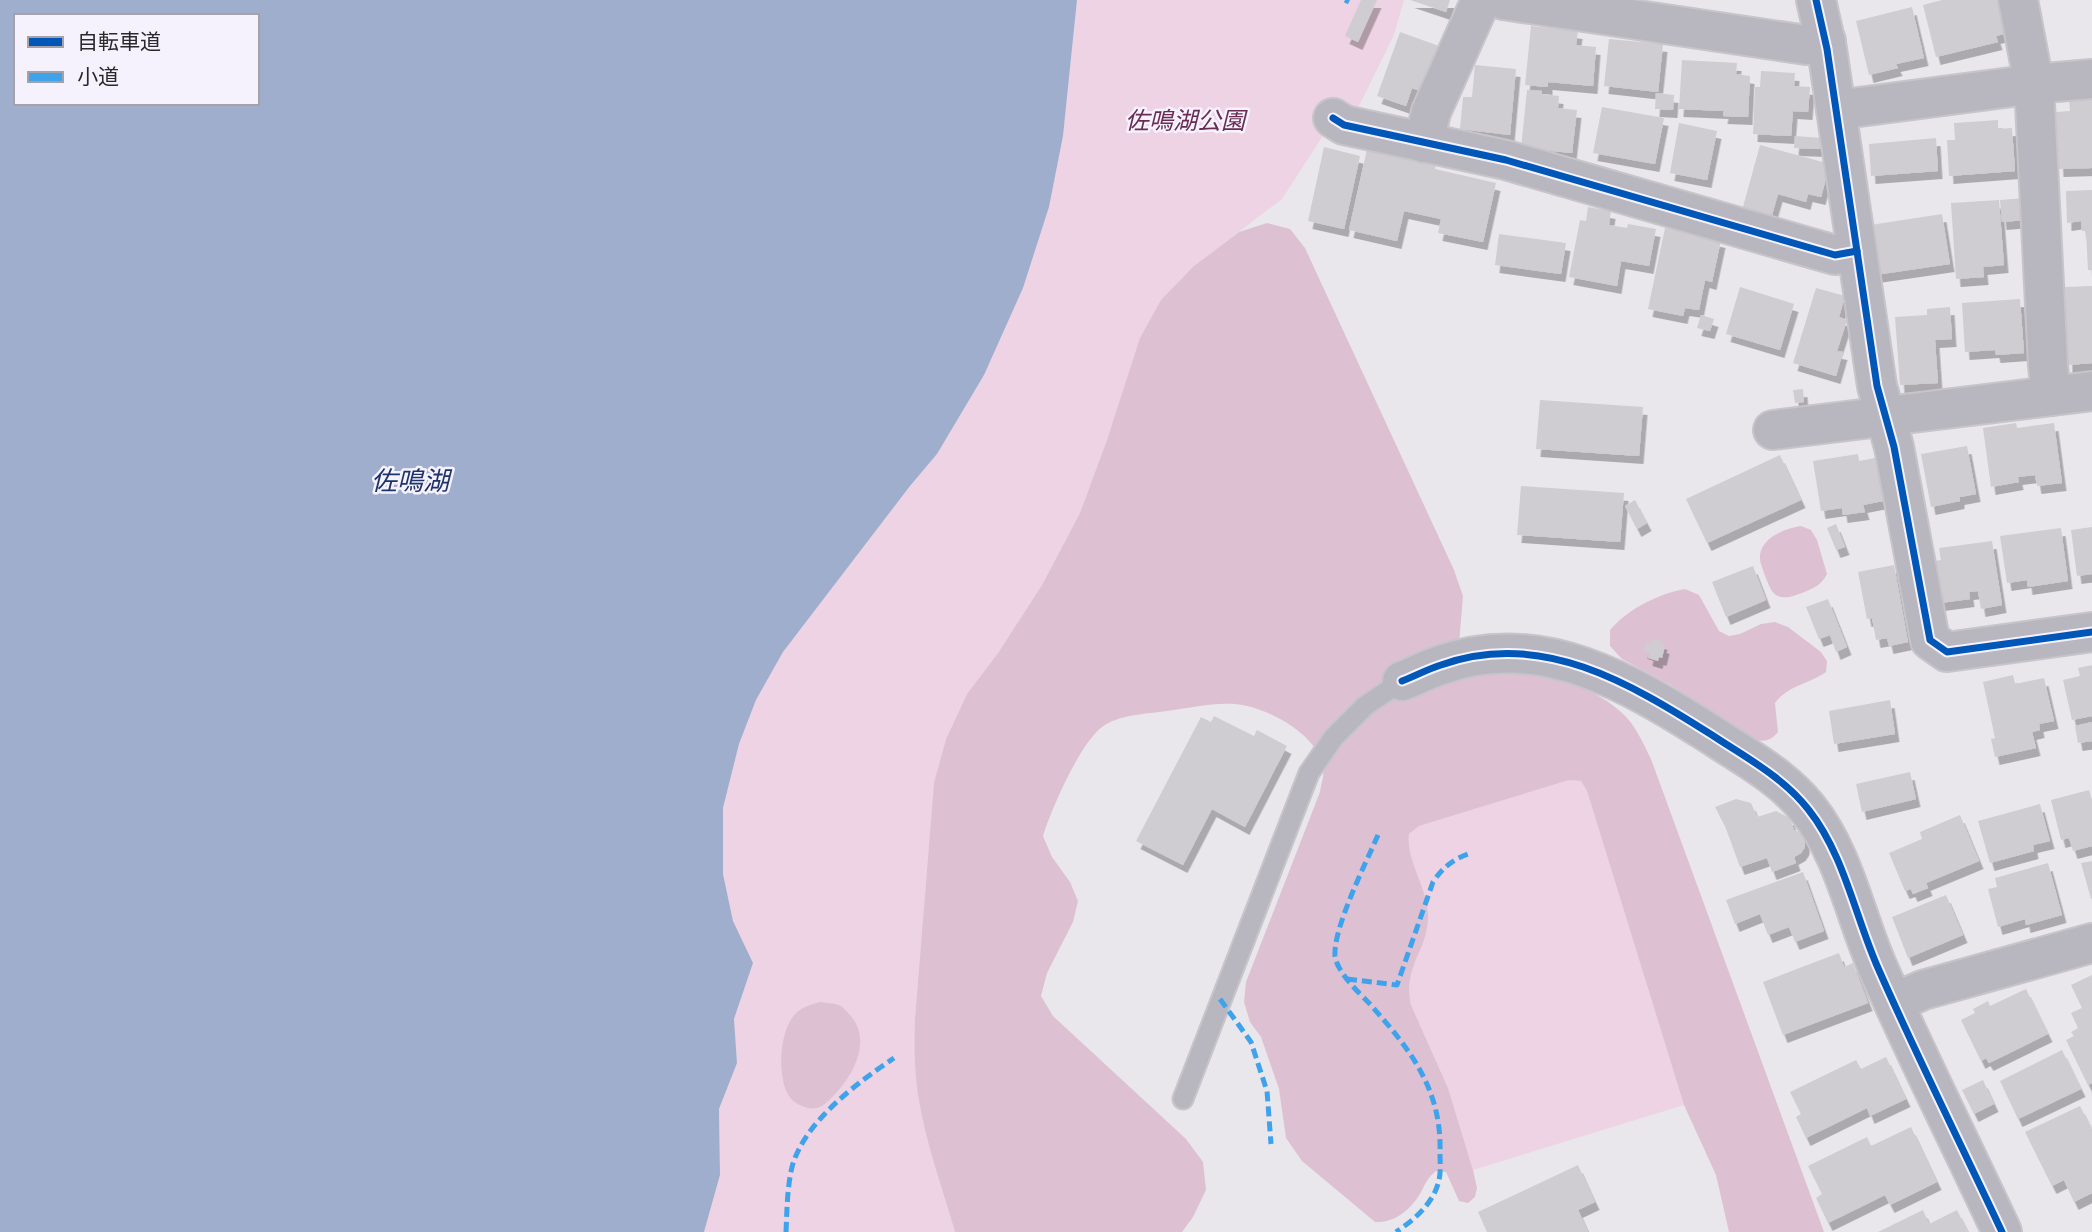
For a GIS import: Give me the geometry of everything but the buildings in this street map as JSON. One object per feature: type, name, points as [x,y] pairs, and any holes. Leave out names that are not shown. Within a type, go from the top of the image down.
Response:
[{"type":"street","points":[[1424,143],[1431,112],[1481,0]]},
{"type":"street","points":[[1503,0],[1806,46],[1826,41]]},
{"type":"street","points":[[1816,0],[1826,41],[1877,386],[1894,447],[1930,640],[1947,652],[2092,632]]},
{"type":"street","points":[[2018,0],[2034,84],[2051,396]]},
{"type":"street","points":[[1836,110],[2092,79]]},
{"type":"street","points":[[1333,118],[1344,125],[1506,160],[1835,255],[1857,251]]},
{"type":"street","points":[[1773,430],[2092,391]]},
{"type":"street","points":[[1402,681],[1443,664],[1486,655],[1530,654],[1573,662],[1614,678],[1661,703],[1784,784],[1808,808],[1826,836],[1894,1003],[2002,1232]]},
{"type":"street","points":[[1894,1003],[1923,989],[2092,943]]},
{"type":"lane","points":[[1183,1099],[1309,774],[1334,737],[1365,706],[1402,681]]},
{"type":"green space","name":"佐鳴湖公園","points":[[1077,0],[1404,0],[1394,35],[1355,114],[1341,108],[1282,199],[1194,266],[1108,437],[1080,513],[1042,585],[998,653],[967,694],[946,739],[934,784],[915,1018],[915,1056],[918,1095],[925,1129],[955,1232],[704,1232],[720,1175],[719,1109],[737,1063],[734,1019],[753,963],[733,921],[723,874],[723,809],[739,744],[756,700],[783,652],[937,454],[984,375],[1023,288],[1049,207],[1063,136]]},
{"type":"green space","points":[[1569,780],[1581,781],[1587,791],[1684,1105],[1473,1170],[1448,1088],[1411,1005],[1410,980],[1426,932],[1428,909],[1411,855],[1409,834],[1419,826]]},
{"type":"shaded area","points":[[1267,223],[1290,229],[1305,248],[1454,570],[1463,596],[1459,644],[1469,670],[1541,676],[1578,686],[1602,698],[1627,717],[1638,734],[1651,759],[1824,1232],[1729,1232],[1716,1175],[1684,1105],[1587,791],[1581,781],[1569,780],[1419,826],[1409,834],[1411,855],[1428,909],[1426,932],[1410,980],[1411,1005],[1448,1088],[1473,1170],[1477,1188],[1475,1197],[1468,1203],[1459,1201],[1446,1172],[1436,1171],[1407,1210],[1395,1218],[1375,1222],[1302,1161],[1286,1138],[1279,1089],[1261,1037],[1250,1022],[1244,1002],[1246,982],[1320,792],[1323,766],[1312,745],[1293,727],[1258,709],[1227,704],[1135,715],[1105,725],[1096,732],[1077,759],[1043,836],[1078,901],[1073,922],[1047,973],[1041,996],[1053,1016],[1186,1139],[1203,1162],[1206,1190],[1193,1217],[1182,1232],[955,1232],[925,1129],[918,1095],[915,1056],[915,1018],[934,783],[946,739],[967,694],[998,653],[1042,585],[1080,513],[1140,338],[1161,300],[1194,266],[1239,232]]},
{"type":"shaded area","points":[[1801,526],[1811,530],[1817,540],[1827,574],[1821,583],[1810,590],[1780,597],[1772,591],[1760,555],[1770,538]]},
{"type":"shaded area","points":[[1685,589],[1699,595],[1719,631],[1729,636],[1761,624],[1775,622],[1788,627],[1821,652],[1827,661],[1826,672],[1792,689],[1775,703],[1778,732],[1771,739],[1756,740],[1671,685],[1622,659],[1610,646],[1610,630],[1626,615],[1654,599]]},
{"type":"shaded area","points":[[820,1002],[841,1006],[856,1023],[859,1053],[851,1073],[834,1095],[823,1105],[809,1108],[797,1104],[789,1096],[782,1076],[782,1050],[793,1017],[802,1009]]},
{"type":"water","name":"佐鳴湖","points":[[0,0],[1077,0],[1063,136],[1049,207],[1023,288],[984,375],[937,454],[783,652],[756,700],[739,744],[723,808],[723,874],[733,921],[753,963],[734,1019],[737,1063],[719,1109],[720,1175],[704,1232],[0,1232]]},
{"type":"marked path","points":[[1345,0],[1349,2]]},
{"type":"marked path","points":[[1378,835],[1339,929],[1335,956],[1344,975],[1410,1054],[1421,1071],[1436,1109],[1440,1177],[1433,1196],[1422,1210],[1396,1232]]},
{"type":"marked path","points":[[1347,979],[1397,985],[1433,882],[1449,864],[1471,853]]},
{"type":"marked path","points":[[1220,999],[1251,1042],[1267,1091],[1271,1144]]},
{"type":"marked path","points":[[786,1232],[788,1191],[798,1150],[808,1134],[834,1105],[894,1058]]},
{"type":"cycle path","points":[[1816,0],[1827,49],[1877,386],[1894,447],[1930,640],[1947,652],[2092,632]]},
{"type":"cycle path","points":[[1333,118],[1344,125],[1506,160],[1835,255],[1857,251]]},
{"type":"cycle path","points":[[1402,681],[1436,667],[1478,656],[1514,653],[1583,667],[1649,697],[1750,760],[1787,787],[1808,809],[1831,846],[1878,968],[2002,1232]]}]
